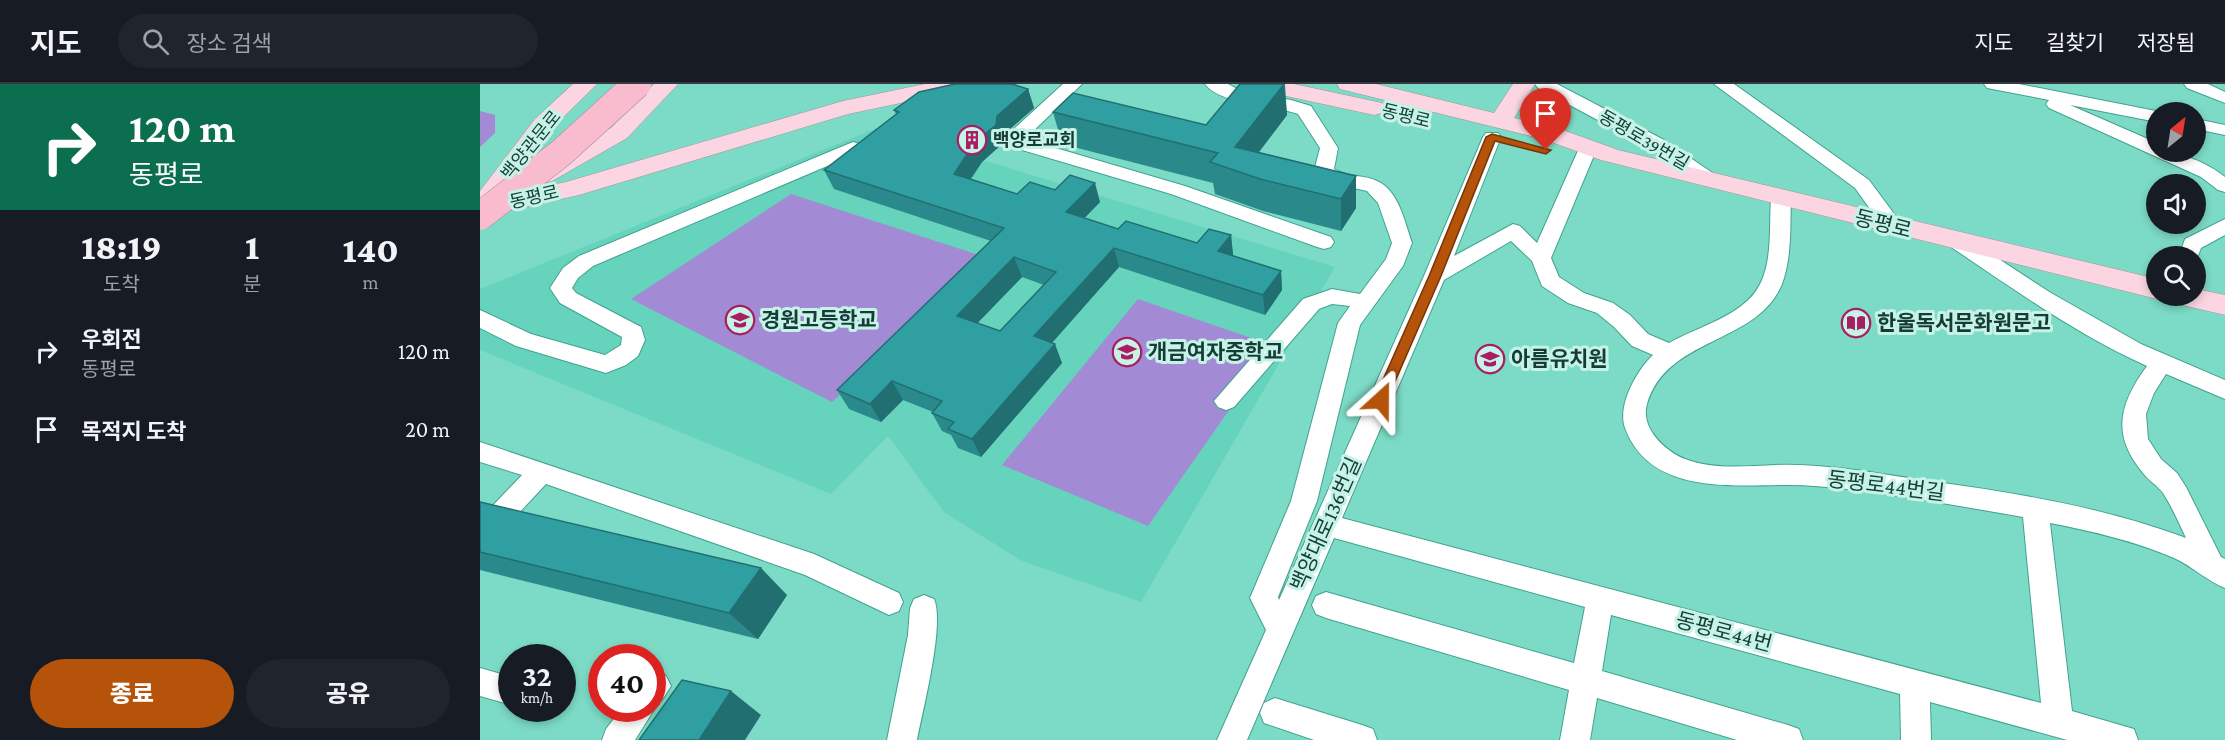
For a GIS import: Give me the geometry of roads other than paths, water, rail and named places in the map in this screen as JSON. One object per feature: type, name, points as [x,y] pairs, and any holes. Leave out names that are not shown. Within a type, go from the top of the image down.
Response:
[{"type":"highway","points":[[480,196],[537,152],[616,84]]},
{"type":"highway","points":[[480,216],[561,153],[637,84]]},
{"type":"main road","name":"백양관문로","points":[[480,209],[543,124],[586,84]]},
{"type":"main road","name":"백양관문로","points":[[480,209],[619,133],[667,84]]},
{"type":"main road","name":"동평로","points":[[480,209],[566,170],[734,119],[880,84]]},
{"type":"main road","name":"동평로","points":[[480,209],[570,189],[843,108],[958,84]]},
{"type":"main road","name":"동평로","points":[[1262,84],[1496,129]]},
{"type":"main road","name":"동평로","points":[[1351,84],[1496,129],[1546,150],[1598,154],[2146,286]]},
{"type":"main road","points":[[1496,129],[1524,84]]},
{"type":"main road","points":[[2206,300],[2225,305]]},
{"type":"street","points":[[1073,84],[1012,141],[1178,190],[1324,242]]},
{"type":"street","points":[[1214,84],[1236,95],[1291,105],[1305,110],[1329,148],[1324,171],[1335,178],[1373,186],[1388,201],[1402,243],[1396,261],[1349,323],[1304,501],[1264,598],[1280,630]]},
{"type":"street","name":"동평로39번길","points":[[1544,84],[1657,144],[1710,180]]},
{"type":"street","points":[[1723,84],[1862,184],[1893,226]]},
{"type":"street","points":[[1993,84],[2030,88],[2146,114]]},
{"type":"street","points":[[2193,84],[2225,98]]},
{"type":"street","points":[[2030,88],[2082,118],[2146,146]]},
{"type":"street","points":[[2206,126],[2225,130]]},
{"type":"street","name":"백양대로136번길","points":[[1232,740],[1435,276],[1496,129]]},
{"type":"street","points":[[480,318],[524,340],[606,364],[618,359],[632,351],[635,342],[633,333],[568,298],[561,288],[570,273],[586,261],[853,148]]},
{"type":"street","points":[[1541,258],[1598,154]]},
{"type":"street","points":[[2183,162],[2208,173],[2225,186]]},
{"type":"street","name":"동평로44번길","points":[[1781,198],[1774,276],[1766,292],[1754,306],[1723,327],[1684,344],[1660,361],[1648,378],[1634,411],[1637,428],[1648,445],[1677,467],[1707,475],[1744,478],[1788,475],[1836,478],[2035,508],[2086,518],[2175,546],[2217,568]]},
{"type":"street","points":[[2192,246],[2225,226]]},
{"type":"street","points":[[1435,276],[1513,231],[1541,258],[1550,281],[1576,298],[1605,308],[1622,321],[1640,340],[1671,353]]},
{"type":"street","points":[[1958,242],[2043,298],[2133,350],[2225,390]]},
{"type":"street","points":[[1226,401],[1311,304],[1324,296],[1334,294],[1365,303]]},
{"type":"street","points":[[2161,364],[2144,387],[2133,416],[2133,434],[2152,466],[2171,484],[2217,568]]},
{"type":"street","points":[[480,452],[814,566],[889,602]]},
{"type":"street","points":[[480,537],[541,472]]},
{"type":"street","points":[[2035,508],[2058,723]]},
{"type":"street","name":"동평로44번","points":[[1326,525],[2123,740]]},
{"type":"street","points":[[1575,740],[1600,599]]},
{"type":"street","points":[[1326,605],[1788,740]]},
{"type":"street","points":[[902,740],[922,635],[924,608]]},
{"type":"street","points":[[480,682],[498,687]]},
{"type":"street","points":[[1915,684],[1916,740]]},
{"type":"street","points":[[1275,713],[1362,740]]},
{"type":"street","points":[[617,740],[630,722]]},
{"type":"place","name":"백양로교회","points":[[972,140]]},
{"type":"place","name":"경원고등학교","points":[[740,320]]},
{"type":"place","name":"한울독서문화원문고","points":[[1856,323]]},
{"type":"place","name":"개금여자중학교","points":[[1127,352]]},
{"type":"place","name":"아름유치원","points":[[1490,359]]}]
